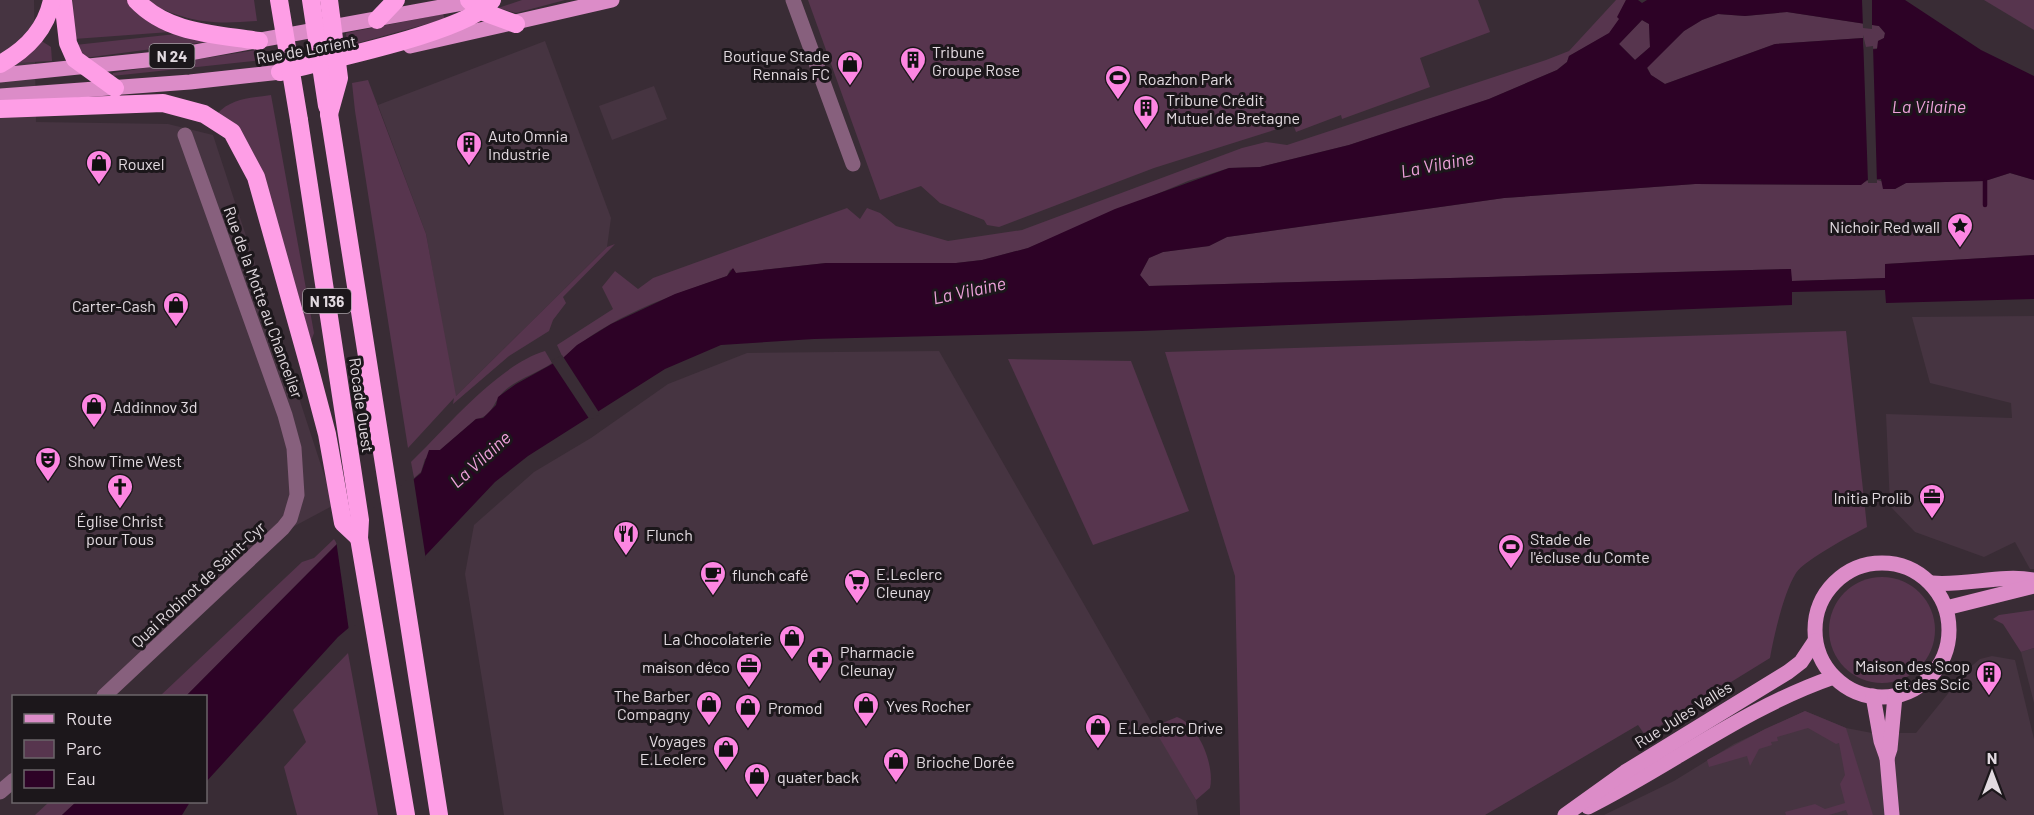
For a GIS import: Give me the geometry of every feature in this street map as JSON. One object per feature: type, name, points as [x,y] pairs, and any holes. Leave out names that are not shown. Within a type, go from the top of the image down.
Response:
[{"type":"highway","points":[[0,64],[24,48],[36,35],[46,20],[52,0]]},
{"type":"highway","points":[[63,0],[68,43],[75,59],[115,88]]},
{"type":"highway","points":[[136,0],[156,17],[176,26],[259,41]]},
{"type":"highway","name":"Rocade Ouest","points":[[279,0],[360,520],[358,538],[406,815]]},
{"type":"highway","name":"Rocade Ouest","points":[[311,0],[439,815]]},
{"type":"highway","points":[[329,0],[339,78],[329,114]]},
{"type":"highway","points":[[377,20],[396,0]]},
{"type":"highway","points":[[280,72],[446,28],[478,3],[516,24]]},
{"type":"highway","points":[[0,109],[163,103],[204,114],[232,132],[256,177],[309,366],[339,496],[343,523],[358,538]]},
{"type":"main road","name":"Rue de Lorient","points":[[0,96],[115,88],[280,72],[516,24],[612,0]]},
{"type":"main road","name":"Rue de Lorient","points":[[0,75],[85,68],[168,57],[478,3]]},
{"type":"main road","points":[[1879,562],[1912,569],[1932,583],[1946,608],[1950,621],[1949,642],[1939,668],[1919,687],[1895,696],[1873,696],[1855,692],[1834,677],[1822,660],[1815,641],[1814,627],[1822,599],[1834,582],[1851,570],[1879,562]]},
{"type":"main road","points":[[1932,583],[1965,585],[2012,578],[2034,580]]},
{"type":"main road","points":[[1946,608],[2034,586]]},
{"type":"main road","name":"Rue Jules Vallès","points":[[1565,815],[1625,771],[1788,672],[1801,662],[1815,641]]},
{"type":"main road","name":"Rue Jules Vallès","points":[[1572,815],[1632,785],[1749,713],[1791,692],[1834,677]]},
{"type":"main road","points":[[1873,696],[1881,741],[1887,758],[1892,815]]},
{"type":"main road","points":[[1887,758],[1890,749],[1895,696]]},
{"type":"street","points":[[793,0],[853,164]]},
{"type":"street","name":"Rue de la Motte au Chancelier","points":[[184,135],[285,415],[294,448],[298,485]]},
{"type":"street","name":"Quai Robinot de Saint-Cyr","points":[[105,695],[284,528],[295,506],[298,485]]},
{"type":"street","points":[[0,792],[12,782]]},
{"type":"shaded area","points":[[0,0],[34,0],[36,122],[168,124],[213,135],[334,505],[274,537],[105,695],[12,695],[12,781],[0,792]]},
{"type":"shaded area","points":[[545,41],[611,218],[607,247],[455,397],[426,234],[378,105]]},
{"type":"shaded area","points":[[654,86],[667,119],[612,140],[599,106]]},
{"type":"shaded area","points":[[2034,316],[2034,569],[2030,569],[2015,542],[1984,557],[1915,532],[1890,506],[1886,414],[2012,418],[2011,403],[1930,383],[1912,317]]},
{"type":"shaded area","points":[[939,351],[1196,800],[1198,815],[504,815],[465,574],[474,525],[534,472],[591,438],[668,384],[747,353]]},
{"type":"shaded area","points":[[2034,648],[2034,703],[2021,652]]},
{"type":"shaded area","points":[[1992,656],[2015,660],[2034,739],[2034,815],[1604,815],[1674,781],[1734,744],[1805,711],[1846,728],[1872,733],[1916,733],[1968,669],[1980,659]]},
{"type":"green space","points":[[73,0],[128,0],[170,32],[74,39]]},
{"type":"green space","points":[[143,0],[254,0],[257,21],[198,20],[172,13]]},
{"type":"green space","points":[[522,0],[565,0],[516,13],[498,8]]},
{"type":"green space","name":"Roazhon Park","points":[[808,0],[1478,0],[1490,32],[1420,58],[1430,87],[1342,119],[1341,115],[1296,132],[1293,124],[1154,168],[999,227],[987,225],[984,220],[940,203],[921,186],[880,200]]},
{"type":"green space","points":[[1616,0],[1626,0],[1618,17],[1620,18],[1610,33],[1569,56],[1567,62],[1557,70],[1489,99],[1349,145],[1260,167],[1229,168],[1188,181],[1028,248],[982,260],[956,263],[826,263],[736,273],[733,269],[727,276],[662,300],[620,319],[581,343],[563,358],[557,345],[613,309],[602,287],[615,271],[638,289],[653,278],[847,208],[860,219],[867,208],[880,213],[896,226],[948,241],[1022,230],[1242,148],[1266,142],[1287,145],[1546,60],[1569,51]]},
{"type":"green space","points":[[1984,0],[2034,0],[2034,30]]},
{"type":"green space","points":[[1787,12],[1879,26],[1885,33],[1884,38],[1878,41],[1878,48],[1863,50],[1863,38],[1775,44],[1665,84],[1651,75],[1647,67],[1684,31],[1702,20],[1718,14],[1745,16]]},
{"type":"green space","points":[[443,14],[445,19],[347,46],[346,33]]},
{"type":"green space","points":[[1642,20],[1649,24],[1650,47],[1635,60],[1619,44]]},
{"type":"green space","points":[[176,34],[205,42],[84,58],[75,45]]},
{"type":"green space","points":[[40,40],[51,47],[52,61],[14,63]]},
{"type":"green space","points":[[262,49],[264,60],[112,76],[113,73]]},
{"type":"green space","points":[[368,80],[426,234],[456,396],[607,247],[615,244],[563,297],[566,303],[553,320],[549,331],[509,356],[453,404],[454,398],[408,448],[355,111],[352,83]]},
{"type":"green space","points":[[271,95],[314,333],[311,341],[275,222],[217,114],[235,102]]},
{"type":"green space","points":[[2010,173],[2034,180],[2034,255],[1886,264],[1885,278],[1792,281],[1790,269],[1149,286],[1140,275],[1149,258],[1163,252],[1209,246],[1227,237],[1504,198],[1695,184],[1860,185],[1874,180],[1895,189],[1906,183],[1985,181]]},
{"type":"green space","name":"Stade de l'écluse du Comte","points":[[1846,331],[1867,527],[1818,555],[1796,573],[1784,602],[1770,658],[1645,735],[1638,725],[1485,815],[1240,815],[1235,576],[1165,352]]},
{"type":"green space","points":[[545,351],[552,363],[504,391],[488,414],[476,419],[440,450],[425,459],[421,472],[414,478],[411,462],[474,399],[509,369]]},
{"type":"green space","points":[[1008,359],[1131,361],[1189,511],[1093,545]]},
{"type":"green space","points":[[334,539],[337,544],[187,695],[161,695],[302,562],[314,558]]},
{"type":"green space","points":[[1882,577],[1902,581],[1919,593],[1931,610],[1935,630],[1931,650],[1919,667],[1902,679],[1882,683],[1862,679],[1845,667],[1833,650],[1829,630],[1833,610],[1845,593],[1862,581]]},
{"type":"green space","points":[[2034,610],[2034,648],[2021,652],[2003,624],[1993,619],[1999,615]]},
{"type":"green space","points":[[348,653],[378,815],[297,815],[284,767],[306,742],[293,710]]},
{"type":"green space","points":[[1805,711],[1846,728],[1873,815],[1848,815],[1846,810],[1829,815],[1786,815],[1785,812],[1815,804],[1825,809],[1845,803],[1840,784],[1845,775],[1839,743],[1836,744],[1808,728],[1777,737],[1778,741],[1771,742],[1772,745],[1759,749],[1750,766],[1747,756],[1709,767],[1707,760]]},
{"type":"green space","points":[[1177,717],[1192,728],[1208,758],[1210,788],[1196,800],[1153,727]]},
{"type":"green space","points":[[48,803],[75,803],[62,815],[35,815]]},
{"type":"water","name":"La Vilaine","points":[[1626,0],[1638,0],[1642,3],[1647,0],[1905,0],[1981,50],[2034,76],[2034,180],[2010,173],[1985,181],[1906,183],[1895,189],[1883,189],[1881,179],[1867,180],[1861,185],[1695,184],[1504,198],[1227,237],[1209,246],[1163,252],[1149,258],[1140,275],[1149,286],[1791,269],[1792,281],[1885,278],[1885,264],[2034,255],[2034,299],[1886,303],[1885,290],[1792,292],[1792,305],[1141,331],[814,339],[721,345],[665,369],[528,456],[495,482],[393,590],[338,637],[207,781],[207,695],[187,695],[337,544],[421,473],[429,450],[440,450],[476,419],[483,418],[496,405],[498,397],[516,384],[563,358],[577,345],[611,324],[675,294],[727,276],[733,268],[736,273],[826,263],[956,263],[982,260],[1028,248],[1115,209],[1229,168],[1260,167],[1349,145],[1489,99],[1557,70],[1567,62],[1569,56],[1609,33],[1619,19],[1617,17]],"holes":[[[1787,12],[1879,26],[1885,33],[1884,38],[1878,41],[1877,49],[1864,50],[1863,38],[1775,44],[1665,84],[1651,75],[1647,68],[1684,31],[1718,14],[1745,16]],[[1642,20],[1649,24],[1650,47],[1635,60],[1619,44]]]},
{"type":"water","points":[[75,803],[189,803],[182,815],[62,815]]},
{"type":"pier","points":[[1862,0],[1872,0],[1872,29],[1863,28]]},
{"type":"pier","points":[[1863,35],[1866,47],[1873,46],[1877,183],[1868,183]]},
{"type":"pier","points":[[562,355],[600,414],[590,420],[551,361]]},
{"type":"pier","points":[[413,475],[426,560],[395,592],[349,631],[336,540]]},
{"type":"waterway","points":[[1985,181],[1985,205]]},
{"type":"place","name":"Tribune Groupe Rose","points":[[913,83]]},
{"type":"place","name":"Boutique Stade Rennais FC","points":[[850,87]]},
{"type":"place","name":"Roazhon Park","points":[[1118,101]]},
{"type":"place","name":"Tribune Crédit Mutuel de Bretagne","points":[[1146,131]]},
{"type":"place","name":"Auto Omnia Industrie","points":[[469,167]]},
{"type":"place","name":"Rouxel","points":[[99,186]]},
{"type":"place","name":"Nichoir Red wall","points":[[1960,249]]},
{"type":"place","name":"Carter-Cash","points":[[176,328]]},
{"type":"place","name":"Addinnov 3d","points":[[94,429]]},
{"type":"place","name":"Show Time West","points":[[48,483]]},
{"type":"place","name":"Église Christ pour Tous","points":[[120,510]]},
{"type":"place","name":"Initia Prolib","points":[[1932,520]]},
{"type":"place","name":"Flunch","points":[[626,557]]},
{"type":"place","name":"Stade de l'écluse du Comte","points":[[1511,570]]},
{"type":"place","name":"flunch café","points":[[713,597]]},
{"type":"place","name":"E.Leclerc Cleunay","points":[[857,605]]},
{"type":"place","name":"La Chocolaterie","points":[[792,661]]},
{"type":"place","name":"Pharmacie Cleunay","points":[[820,683]]},
{"type":"place","name":"maison déco","points":[[749,689]]},
{"type":"place","name":"Maison des Scop et des Scic","points":[[1989,697]]},
{"type":"place","name":"The Barber Compagny","points":[[709,727]]},
{"type":"place","name":"Yves Rocher","points":[[866,728]]},
{"type":"place","name":"Promod","points":[[748,730]]},
{"type":"place","name":"E.Leclerc Drive","points":[[1098,750]]},
{"type":"place","name":"Voyages E.Leclerc","points":[[726,772]]},
{"type":"place","name":"Brioche Dorée","points":[[896,784]]},
{"type":"place","name":"quater back","points":[[757,799]]}]
